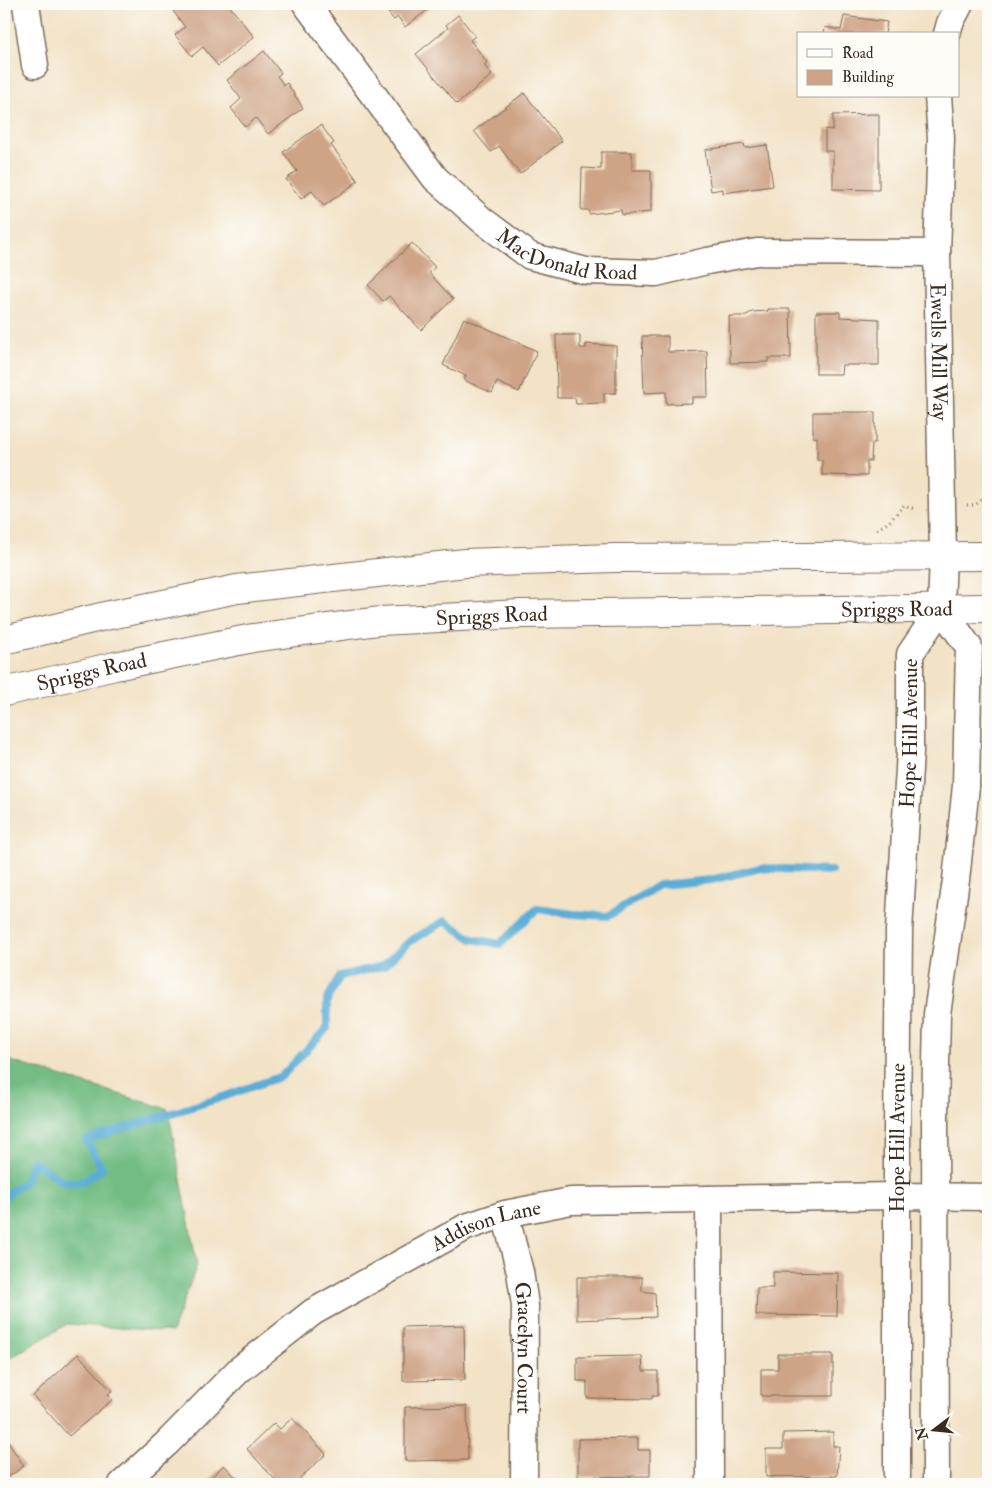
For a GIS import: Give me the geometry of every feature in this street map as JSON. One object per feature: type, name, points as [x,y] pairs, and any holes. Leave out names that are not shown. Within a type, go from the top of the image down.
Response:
[{"type":"main road","points":[[4,640],[105,616],[237,589],[465,563],[614,558],[988,556]]},
{"type":"main road","name":"Spriggs Road","points":[[4,692],[115,666],[253,638],[378,621],[520,614],[988,608]]},
{"type":"street","points":[[26,4],[35,64]]},
{"type":"street","name":"MacDonald Road","points":[[306,4],[435,178],[482,220],[530,256],[586,271],[656,273],[757,252],[937,253]]},
{"type":"street","points":[[948,32],[960,4]]},
{"type":"street","name":"Ewells Mill Way","points":[[938,98],[940,138],[937,253],[943,555],[941,608]]},
{"type":"street","name":"Hope Hill Avenue","points":[[897,1484],[898,931],[909,762],[910,654],[941,608],[969,647],[966,786],[956,880],[937,1014],[935,1113],[936,1484]]},
{"type":"street","name":"Addison Lane","points":[[122,1484],[166,1444],[239,1370],[313,1312],[466,1227],[505,1214],[570,1201],[988,1196]]},
{"type":"street","points":[[710,1198],[710,1484]]},
{"type":"street","name":"Gracelyn Court","points":[[505,1214],[520,1272],[525,1305],[524,1484]]},
{"type":"path","points":[[975,505],[982,500],[988,505]]},
{"type":"path","points":[[904,505],[912,508]]},
{"type":"green space","points":[[4,1059],[168,1109],[197,1265],[172,1332],[67,1324],[4,1362]]},
{"type":"building","points":[[182,4],[228,4],[254,37],[218,66],[203,47],[192,56],[175,35],[185,27],[173,11]]},
{"type":"building","points":[[381,4],[435,4],[405,27],[398,17],[394,20]]},
{"type":"building","points":[[458,15],[475,36],[470,40],[487,62],[484,65],[492,75],[457,104],[416,54],[448,28],[446,25]]},
{"type":"building","points":[[844,16],[887,22],[885,32],[824,32],[825,27],[841,30]]},
{"type":"building","points":[[264,51],[281,73],[277,76],[284,85],[287,83],[303,108],[268,134],[256,118],[245,127],[231,108],[241,99],[227,80]]},
{"type":"building","points":[[524,93],[562,141],[520,174],[499,146],[491,152],[474,131]]},
{"type":"building","points":[[879,114],[879,190],[833,189],[833,151],[825,151],[825,129],[833,130],[833,115]]},
{"type":"building","points":[[321,125],[334,143],[331,145],[358,181],[324,206],[312,191],[301,199],[286,179],[297,171],[283,152]]},
{"type":"building","points":[[744,144],[745,148],[767,145],[773,186],[723,193],[723,189],[711,191],[705,150]]},
{"type":"building","points":[[601,152],[632,152],[632,170],[651,170],[651,212],[622,215],[621,210],[589,214],[588,210],[581,210],[582,168],[601,169]]},
{"type":"building","points":[[412,243],[435,267],[429,273],[453,299],[421,330],[389,296],[383,301],[368,285]]},
{"type":"building","points":[[768,309],[790,309],[791,358],[768,358],[768,362],[730,363],[729,316],[744,316],[752,312],[768,311]]},
{"type":"building","points":[[816,312],[840,312],[840,317],[879,319],[879,365],[842,365],[841,374],[816,374]]},
{"type":"building","points":[[464,318],[537,351],[519,392],[497,382],[492,393],[464,380],[466,376],[443,365]]},
{"type":"building","points":[[556,335],[580,335],[580,348],[586,348],[586,344],[616,346],[616,393],[604,393],[604,403],[576,404],[575,398],[557,398]]},
{"type":"building","points":[[642,336],[668,336],[668,352],[707,351],[708,397],[692,397],[692,403],[666,404],[666,392],[644,393]]},
{"type":"building","points":[[813,412],[875,412],[875,443],[872,443],[871,461],[867,461],[867,476],[822,475],[822,460],[817,460],[817,437],[813,438]]},
{"type":"building","points":[[773,1272],[838,1273],[837,1316],[756,1315],[757,1288],[773,1288]]},
{"type":"building","points":[[577,1277],[642,1277],[642,1291],[655,1293],[656,1317],[577,1320]]},
{"type":"building","points":[[464,1325],[465,1380],[403,1381],[403,1327]]},
{"type":"building","points":[[78,1354],[112,1391],[108,1394],[112,1400],[69,1436],[33,1396]]},
{"type":"building","points":[[778,1354],[833,1354],[833,1396],[761,1396],[761,1369],[778,1369]]},
{"type":"building","points":[[642,1356],[643,1371],[658,1371],[658,1396],[652,1396],[652,1399],[587,1398],[587,1381],[577,1381],[577,1357]]},
{"type":"building","points":[[467,1406],[468,1460],[405,1461],[405,1407]]},
{"type":"building","points":[[292,1418],[326,1454],[294,1484],[279,1484],[247,1449],[274,1423],[280,1429]]},
{"type":"building","points":[[833,1432],[833,1446],[839,1446],[837,1476],[766,1477],[766,1449],[783,1449],[783,1433]]},
{"type":"building","points":[[4,1436],[24,1466],[4,1480]]},
{"type":"building","points":[[638,1438],[638,1450],[650,1450],[650,1476],[578,1477],[578,1439]]},
{"type":"building","points":[[224,1465],[242,1484],[204,1484]]},
{"type":"waterway","points":[[4,1197],[26,1180],[33,1161],[63,1182],[81,1182],[102,1169],[86,1140],[217,1099],[282,1076],[327,1028],[327,1000],[340,976],[383,966],[410,941],[445,921],[472,939],[500,944],[537,909],[608,916],[659,885],[711,880],[760,868],[831,871]]}]
